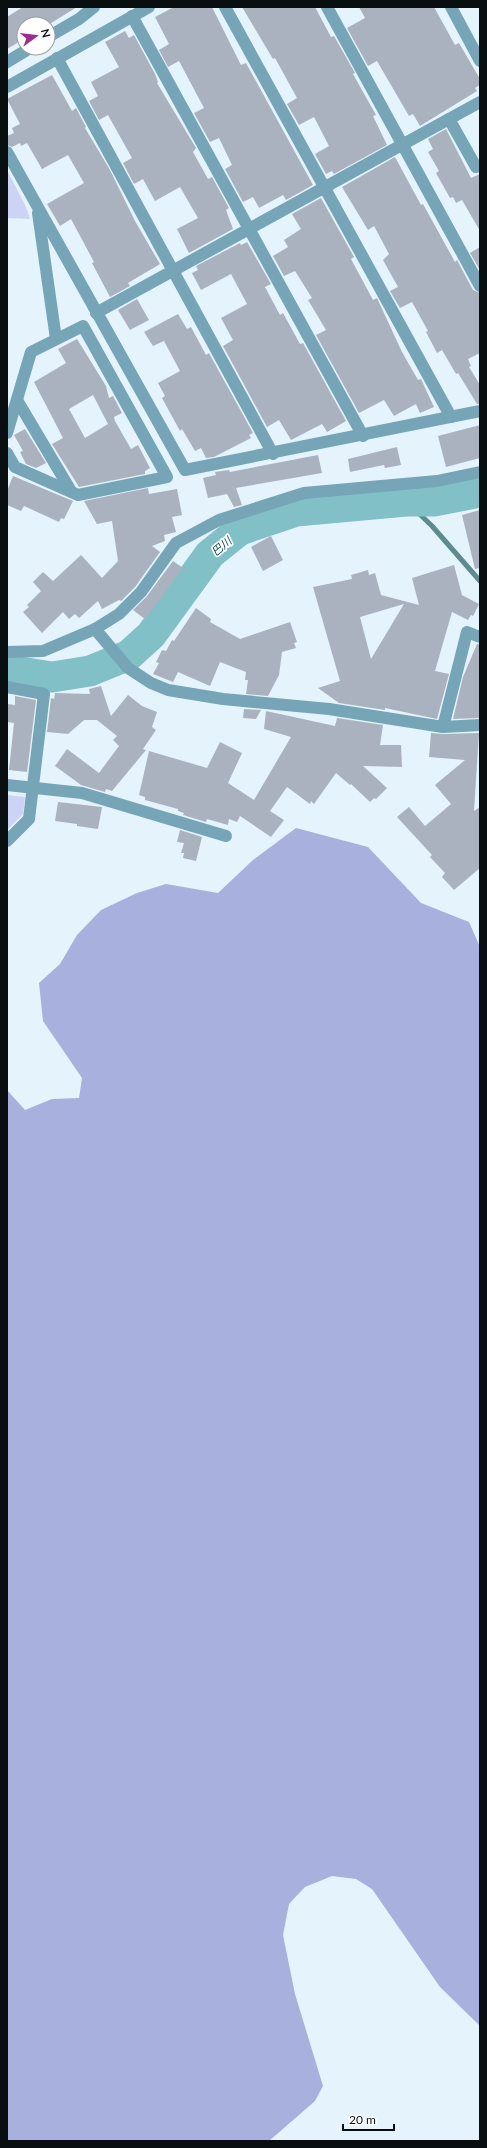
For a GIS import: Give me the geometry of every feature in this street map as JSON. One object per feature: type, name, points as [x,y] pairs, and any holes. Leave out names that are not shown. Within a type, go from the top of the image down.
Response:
[{"type":"street","points":[[56,32],[79,19],[94,7]]},
{"type":"street","points":[[7,87],[56,58],[149,7]]},
{"type":"street","points":[[225,7],[452,418]]},
{"type":"street","points":[[327,7],[480,286]]},
{"type":"street","points":[[451,7],[480,61]]},
{"type":"street","points":[[132,16],[363,436]]},
{"type":"street","points":[[7,62],[17,56]]},
{"type":"street","points":[[56,58],[273,454]]},
{"type":"street","points":[[96,313],[480,102]]},
{"type":"street","points":[[449,119],[476,167],[480,166]]},
{"type":"street","points":[[7,152],[185,470],[273,454],[480,411]]},
{"type":"street","points":[[37,206],[56,339]]},
{"type":"street","points":[[7,433],[31,352],[83,326],[168,477],[78,494],[15,467],[7,453]]},
{"type":"street","points":[[17,400],[71,491]]},
{"type":"street","points":[[7,652],[43,651],[95,629],[119,614],[141,592],[176,543],[219,520],[304,492],[437,481],[480,472]]},
{"type":"street","points":[[95,629],[128,668],[151,684],[168,690],[223,699],[328,709],[443,727],[480,725]]},
{"type":"street","points":[[443,727],[467,632],[480,637]]},
{"type":"street","points":[[7,687],[44,694],[29,819],[7,841]]},
{"type":"street","points":[[7,785],[82,793],[226,836]]},
{"type":"shaded area","points":[[7,170],[26,207],[30,219],[7,218]]},
{"type":"shaded area","points":[[7,795],[25,797],[23,814],[7,830]]},
{"type":"shaded area","points":[[296,828],[368,847],[421,903],[469,922],[480,947],[480,2026],[440,1987],[372,1889],[356,1879],[332,1876],[305,1887],[289,1904],[283,1935],[295,1994],[323,2086],[315,2101],[269,2141],[7,2141],[7,1090],[25,1110],[52,1099],[79,1098],[82,1078],[43,1021],[39,983],[60,964],[77,935],[101,910],[137,893],[166,884],[218,893],[253,860]]},
{"type":"building","points":[[23,7],[77,7],[56,20],[56,16],[16,16],[16,44],[7,49],[7,17]]},
{"type":"building","points":[[174,7],[212,7],[241,65],[246,63],[313,185],[286,200],[283,195],[259,208],[253,197],[243,202],[225,169],[232,165],[219,138],[210,142],[194,113],[204,108],[179,61],[168,67],[159,50],[169,44],[155,17]]},
{"type":"building","points":[[242,7],[315,7],[331,37],[334,36],[355,73],[353,74],[376,115],[373,116],[387,145],[334,174],[332,171],[326,174],[315,154],[329,146],[314,117],[299,125],[287,104],[297,98],[275,58],[273,59]]},
{"type":"building","points":[[359,7],[434,7],[455,45],[459,43],[480,79],[480,85],[475,88],[477,91],[420,126],[413,114],[409,116],[377,61],[368,66],[347,28],[365,18]]},
{"type":"building","points":[[125,31],[129,38],[134,35],[155,74],[157,83],[196,148],[193,152],[208,179],[212,177],[229,208],[226,210],[233,229],[189,253],[177,229],[198,218],[180,187],[155,201],[143,179],[134,184],[123,163],[132,158],[108,115],[99,120],[89,101],[98,96],[91,82],[119,67],[105,42]]},
{"type":"building","points":[[52,75],[72,111],[76,108],[86,127],[85,128],[110,170],[135,221],[160,264],[128,283],[130,286],[110,297],[92,263],[94,262],[71,219],[60,226],[47,204],[84,183],[68,155],[42,169],[27,143],[21,146],[20,143],[12,147],[7,145],[7,136],[14,133],[12,128],[20,124],[7,99]]},
{"type":"building","points":[[446,129],[471,178],[480,174],[480,231],[462,200],[456,203],[453,197],[450,198],[436,173],[439,171],[428,152],[433,149],[428,139]]},
{"type":"building","points":[[395,157],[421,205],[423,204],[455,262],[457,260],[473,290],[480,293],[480,353],[468,359],[471,366],[469,367],[480,385],[480,404],[477,404],[458,373],[456,374],[442,350],[437,353],[426,332],[428,331],[412,302],[400,308],[390,291],[398,287],[383,260],[389,254],[374,226],[368,230],[342,187]]},
{"type":"building","points":[[321,198],[354,257],[351,259],[373,300],[377,298],[402,352],[418,380],[421,379],[434,407],[420,413],[416,404],[394,416],[384,400],[359,413],[316,335],[326,330],[308,300],[312,298],[295,271],[284,276],[273,256],[288,247],[284,240],[301,229],[292,214]]},
{"type":"building","points":[[247,242],[271,284],[265,287],[280,315],[283,313],[300,344],[303,343],[346,421],[327,432],[322,424],[291,440],[279,420],[267,427],[223,346],[233,340],[221,318],[247,304],[231,274],[201,290],[192,273],[198,270],[196,266],[240,243],[241,245]]},
{"type":"building","points":[[480,247],[480,270],[470,253]]},
{"type":"building","points":[[137,299],[149,320],[130,330],[118,310]]},
{"type":"building","points":[[178,314],[187,329],[191,327],[206,355],[209,353],[253,433],[249,435],[251,438],[214,457],[206,458],[201,448],[195,451],[182,429],[180,431],[162,398],[165,396],[158,383],[180,371],[164,341],[153,346],[144,332]]},
{"type":"building","points":[[77,339],[106,386],[109,398],[113,396],[122,413],[114,417],[115,421],[131,449],[138,445],[150,468],[145,471],[145,474],[79,487],[52,444],[63,438],[34,382],[66,363],[58,349]],"holes":[[[93,395],[108,424],[85,438],[69,409]]]},
{"type":"building","points":[[480,425],[480,458],[446,467],[438,436]]},
{"type":"building","points":[[25,429],[46,463],[36,468],[26,464],[20,452],[23,451],[14,435]]},
{"type":"building","points":[[397,447],[401,465],[385,468],[384,465],[350,472],[348,459]]},
{"type":"building","points":[[318,455],[322,473],[236,488],[242,505],[234,507],[227,494],[208,498],[203,478],[216,475],[215,472],[229,470],[230,472]]},
{"type":"building","points":[[13,476],[73,501],[64,519],[61,518],[59,522],[24,506],[21,511],[7,505],[7,491]]},
{"type":"building","points":[[148,488],[149,494],[177,489],[182,515],[172,517],[176,532],[164,535],[165,541],[152,546],[160,552],[135,587],[121,601],[119,600],[102,609],[98,601],[79,618],[75,614],[69,619],[63,612],[42,633],[23,612],[29,607],[27,605],[41,591],[33,582],[43,572],[53,581],[81,555],[102,578],[118,561],[112,521],[97,524],[84,501]]},
{"type":"building","points":[[480,510],[480,568],[475,569],[462,515]]},
{"type":"building","points":[[271,536],[283,560],[263,571],[251,547]]},
{"type":"building","points":[[173,561],[183,568],[145,619],[133,610],[147,596]]},
{"type":"building","points":[[454,565],[462,595],[479,604],[473,616],[471,615],[468,620],[452,612],[435,671],[449,674],[437,719],[385,708],[385,710],[339,703],[318,688],[340,681],[313,587],[352,579],[351,575],[368,570],[369,575],[375,573],[381,595],[419,605],[412,578]],"holes":[[[404,604],[371,659],[360,617]]]},
{"type":"building","points":[[196,608],[211,619],[210,622],[240,639],[290,622],[297,642],[294,643],[296,648],[282,652],[279,675],[268,696],[246,694],[248,680],[245,680],[246,672],[220,662],[210,686],[178,672],[173,682],[153,674],[159,663],[156,662],[162,650],[166,651],[172,640],[174,641]]},
{"type":"building","points":[[477,644],[480,644],[480,718],[453,719],[463,677]]},
{"type":"building","points":[[101,686],[111,716],[128,695],[142,706],[157,712],[152,727],[156,730],[143,749],[146,750],[112,791],[106,789],[105,792],[81,785],[55,766],[67,749],[99,773],[119,746],[113,740],[117,736],[97,720],[84,720],[68,734],[47,732],[51,698],[54,699],[55,693],[90,694],[89,689]]},
{"type":"building","points":[[15,696],[36,700],[27,772],[9,770],[14,723],[7,722],[7,704],[15,705]]},
{"type":"building","points":[[244,709],[261,710],[256,719],[243,718]]},
{"type":"building","points":[[266,711],[335,726],[337,718],[383,725],[380,745],[401,745],[402,767],[363,766],[387,788],[376,799],[374,798],[370,802],[351,784],[350,785],[336,773],[314,804],[311,801],[310,804],[287,787],[270,811],[284,820],[271,837],[240,816],[237,822],[229,819],[228,825],[207,819],[206,822],[183,815],[184,813],[178,811],[178,809],[145,800],[145,797],[139,795],[149,751],[207,768],[220,742],[242,753],[228,783],[254,800],[291,737],[264,729]]},
{"type":"building","points":[[431,733],[479,733],[474,811],[480,807],[480,868],[454,890],[442,877],[445,873],[430,857],[432,855],[397,817],[409,807],[425,826],[451,804],[435,785],[465,760],[429,757]]},
{"type":"building","points":[[58,802],[102,807],[98,829],[55,821]]},
{"type":"building","points":[[180,830],[202,837],[196,861],[183,858],[184,853],[181,853],[184,843],[177,842]]},
{"type":"waterway","name":"巴川","points":[[7,670],[52,677],[90,671],[129,655],[151,635],[210,554],[240,530],[296,511],[406,501],[434,501],[480,492]]},
{"type":"waterway","points":[[406,501],[432,526],[480,581]]}]
